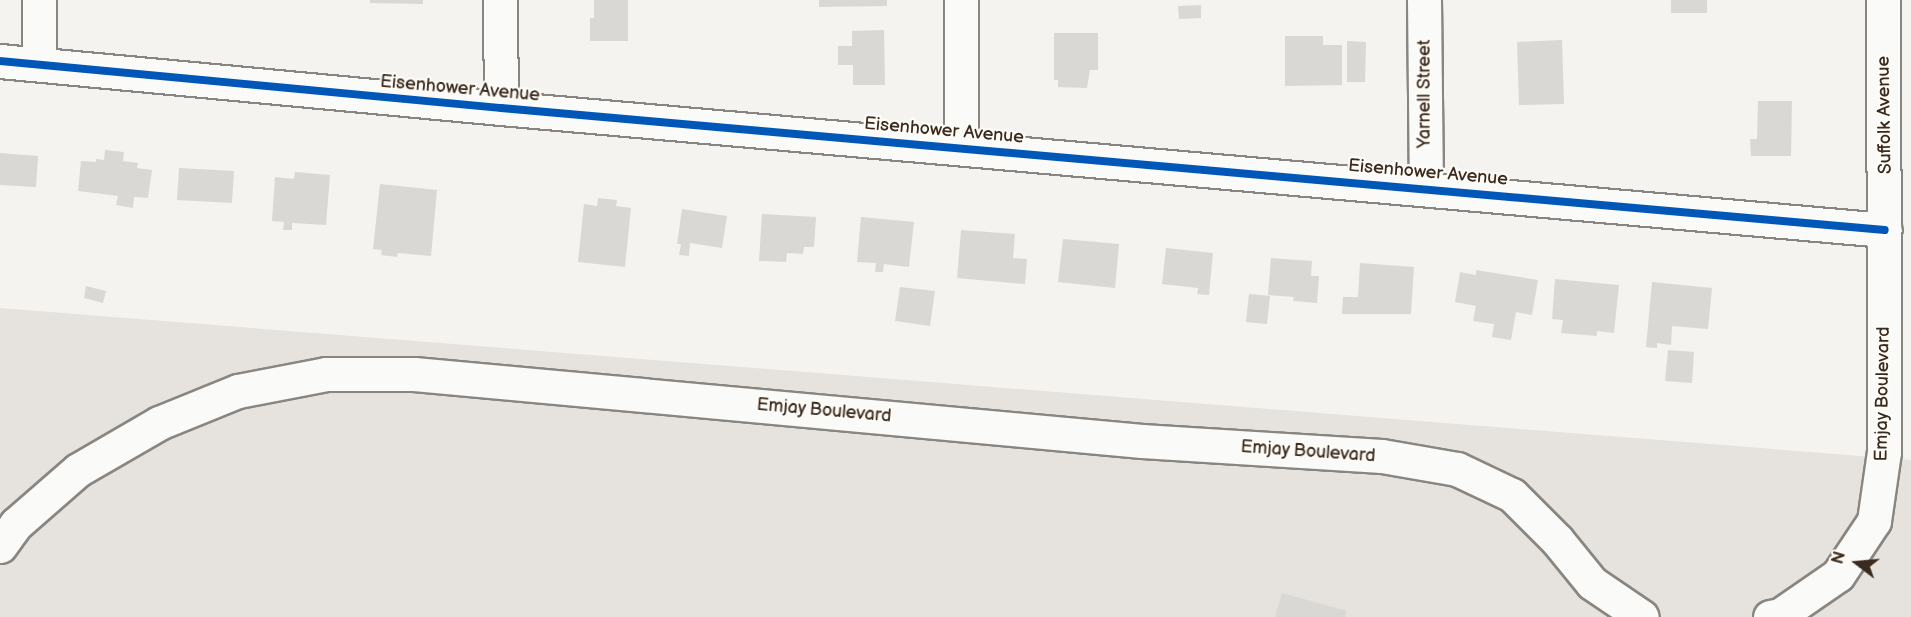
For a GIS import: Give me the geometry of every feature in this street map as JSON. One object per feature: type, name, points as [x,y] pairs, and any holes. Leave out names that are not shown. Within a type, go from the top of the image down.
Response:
[{"type":"street","points":[[39,0],[39,64]]},
{"type":"street","points":[[500,0],[501,108]]},
{"type":"street","points":[[961,148],[962,0]]},
{"type":"street","name":"Yarnell Street","points":[[1424,0],[1426,188]]},
{"type":"street","name":"Suffolk Avenue","points":[[1883,0],[1885,230]]},
{"type":"street","name":"Eisenhower Avenue","points":[[0,61],[501,108],[1885,230]]},
{"type":"street","name":"Emjay Boulevard","points":[[1770,617],[1780,615],[1838,575],[1874,521],[1884,452],[1885,230]]},
{"type":"street","name":"Emjay Boulevard","points":[[0,546],[16,524],[78,470],[159,423],[238,391],[326,374],[414,374],[1142,441],[1382,456],[1457,469],[1512,495],[1557,540],[1592,583],[1642,617]]},
{"type":"shaded area","points":[[0,308],[1911,460],[1911,617],[0,617]]},
{"type":"building","points":[[370,0],[423,0],[423,4],[370,3]]},
{"type":"building","points":[[594,0],[628,0],[628,41],[590,41],[590,18],[594,18]]},
{"type":"building","points":[[819,0],[887,0],[887,6],[819,7]]},
{"type":"building","points":[[1671,0],[1707,0],[1707,13],[1671,13]]},
{"type":"building","points":[[1201,5],[1201,18],[1179,19],[1178,6]]},
{"type":"building","points":[[884,30],[885,85],[853,85],[853,65],[838,65],[838,46],[852,46],[852,31]]},
{"type":"building","points":[[1054,33],[1098,33],[1098,70],[1090,70],[1087,88],[1058,87],[1058,80],[1054,80]]},
{"type":"building","points":[[1285,36],[1323,36],[1323,45],[1342,45],[1342,85],[1285,86]]},
{"type":"building","points":[[1562,40],[1564,104],[1519,105],[1517,42]]},
{"type":"building","points":[[1347,41],[1366,42],[1365,82],[1347,82]]},
{"type":"building","points":[[1758,101],[1792,101],[1791,156],[1751,156],[1750,139],[1757,139]]},
{"type":"building","points":[[105,150],[124,152],[123,161],[138,163],[137,168],[152,170],[148,198],[134,197],[133,208],[116,205],[118,196],[78,191],[81,161],[104,160]]},
{"type":"building","points":[[0,153],[38,156],[36,187],[0,185]]},
{"type":"building","points":[[179,168],[234,171],[232,203],[177,200]]},
{"type":"building","points":[[295,172],[330,175],[326,225],[292,223],[292,230],[283,230],[284,222],[272,221],[275,177],[294,179]]},
{"type":"building","points":[[380,184],[437,190],[431,256],[398,253],[397,257],[381,255],[382,250],[373,249]]},
{"type":"building","points":[[598,198],[617,200],[616,206],[631,208],[625,267],[578,262],[584,204],[597,206]]},
{"type":"building","points":[[682,209],[727,216],[722,248],[690,243],[689,256],[679,255],[681,244],[677,244]]},
{"type":"building","points":[[762,214],[816,217],[814,247],[804,247],[803,254],[787,253],[786,262],[759,261]]},
{"type":"building","points":[[861,217],[914,222],[909,267],[884,264],[883,272],[875,272],[876,263],[857,262]]},
{"type":"building","points":[[961,230],[1015,234],[1013,258],[1027,259],[1025,284],[957,278]]},
{"type":"building","points":[[1063,239],[1119,244],[1115,288],[1058,282]]},
{"type":"building","points":[[1166,248],[1213,253],[1209,295],[1197,294],[1198,288],[1162,284]]},
{"type":"building","points":[[1271,258],[1312,261],[1311,276],[1319,276],[1317,303],[1293,301],[1294,297],[1268,295]]},
{"type":"building","points":[[1360,263],[1414,267],[1411,314],[1342,314],[1343,297],[1358,297]]},
{"type":"building","points":[[1476,270],[1538,280],[1532,315],[1516,312],[1511,340],[1492,337],[1494,324],[1473,321],[1476,306],[1455,302],[1460,272],[1476,275]]},
{"type":"building","points":[[1555,279],[1619,285],[1614,333],[1597,331],[1597,336],[1561,333],[1563,320],[1552,319]]},
{"type":"building","points":[[1652,282],[1712,288],[1708,329],[1672,326],[1671,345],[1657,343],[1657,348],[1646,347]]},
{"type":"building","points":[[86,286],[106,291],[103,303],[84,298]]},
{"type":"building","points":[[900,287],[935,291],[930,326],[895,321]]},
{"type":"building","points":[[1249,294],[1270,296],[1267,324],[1246,322]]},
{"type":"building","points":[[1668,350],[1694,352],[1692,383],[1665,381]]},
{"type":"building","points":[[1282,593],[1347,611],[1345,617],[1275,617]]},
{"type":"cycle path","points":[[0,61],[501,108],[1885,230]]}]
